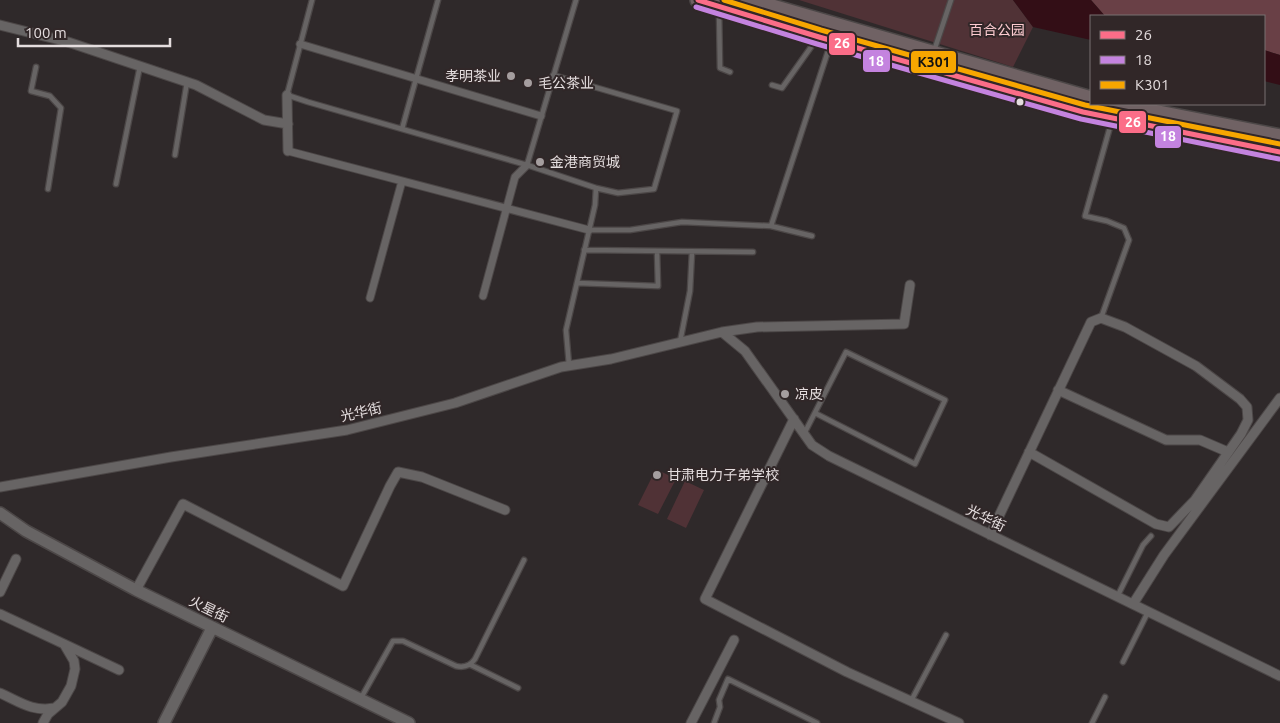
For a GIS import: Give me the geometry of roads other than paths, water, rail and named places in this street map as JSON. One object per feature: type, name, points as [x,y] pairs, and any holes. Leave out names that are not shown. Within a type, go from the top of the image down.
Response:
[{"type":"highway","points":[[698,0],[1083,112],[1112,111],[1280,137]]},
{"type":"highway","points":[[748,0],[1090,100]]},
{"type":"highway","points":[[1112,111],[1280,152]]},
{"type":"street","points":[[0,24],[140,66],[196,85],[264,120],[288,124]]},
{"type":"street","points":[[300,44],[541,116]]},
{"type":"street","points":[[287,95],[288,151],[589,230]]},
{"type":"street","points":[[483,296],[515,177],[527,165]]},
{"type":"street","points":[[370,298],[402,181]]},
{"type":"street","name":"光华街","points":[[0,487],[346,430],[455,402],[569,366],[611,359],[722,332],[757,327],[904,324],[910,285]]},
{"type":"street","points":[[990,535],[1058,390],[1091,322],[1101,318],[1125,327],[1196,366],[1240,399],[1247,407],[1248,420],[1241,434],[1195,500],[1169,528],[1156,524],[1029,452]]},
{"type":"street","name":"光华街","points":[[722,332],[745,351],[812,445],[829,456],[1280,676]]},
{"type":"street","points":[[1058,390],[1166,440],[1200,440],[1228,452]]},
{"type":"street","points":[[1133,604],[1164,555],[1280,398]]},
{"type":"street","points":[[794,419],[706,599],[847,672],[959,723]]},
{"type":"street","points":[[136,590],[183,504],[343,586],[398,472],[422,477],[504,510]]},
{"type":"street","name":"火星街","points":[[0,513],[26,531],[136,590],[409,723]]},
{"type":"street","points":[[0,592],[16,559]]},
{"type":"street","points":[[0,614],[119,670]]},
{"type":"street","points":[[164,723],[212,628]]},
{"type":"street","points":[[691,723],[734,640]]},
{"type":"street","points":[[43,723],[48,714],[62,702],[74,678],[76,670],[74,661],[64,644]]},
{"type":"street","points":[[0,693],[31,708],[43,710],[55,708]]},
{"type":"lane","points":[[312,0],[287,95],[527,165],[596,188],[618,193],[654,189],[677,111],[553,75]]},
{"type":"lane","points":[[402,129],[438,0]]},
{"type":"lane","points":[[527,165],[576,0]]},
{"type":"lane","points":[[933,54],[951,0]]},
{"type":"lane","points":[[719,6],[720,68],[730,72]]},
{"type":"lane","points":[[771,226],[825,38],[826,23]]},
{"type":"lane","points":[[772,85],[782,88],[825,38]]},
{"type":"lane","points":[[116,184],[140,66]]},
{"type":"lane","points":[[36,67],[31,91],[50,96],[61,108],[48,189]]},
{"type":"lane","points":[[175,155],[186,82]]},
{"type":"lane","points":[[1101,318],[1129,240],[1124,228],[1107,221],[1085,216],[1112,111]]},
{"type":"lane","points":[[569,366],[566,330],[589,230],[596,188]]},
{"type":"lane","points":[[589,230],[630,230],[682,222],[771,226],[812,236]]},
{"type":"lane","points":[[584,250],[753,252]]},
{"type":"lane","points":[[577,283],[658,286],[657,251]]},
{"type":"lane","points":[[680,342],[690,291],[692,252]]},
{"type":"lane","points":[[804,434],[815,412],[846,352],[945,400],[915,464],[815,412]]},
{"type":"lane","points":[[1117,597],[1143,545],[1152,536]]},
{"type":"lane","points":[[360,699],[393,642],[403,641],[456,666],[464,667],[471,665],[524,560]]},
{"type":"lane","points":[[1123,662],[1148,612]]},
{"type":"lane","points":[[911,701],[946,635]]},
{"type":"lane","points":[[471,665],[518,688]]},
{"type":"lane","points":[[714,723],[720,707],[719,700],[728,679],[817,723]]},
{"type":"lane","points":[[1092,723],[1105,697]]},
{"type":"lane","points":[[800,723],[803,716]]},
{"type":"place","name":"孝明茶业","points":[[511,76]]},
{"type":"place","name":"毛公茶业","points":[[528,83]]},
{"type":"place","name":"金港商贸城","points":[[540,162]]},
{"type":"place","name":"凉皮","points":[[785,394]]},
{"type":"place","name":"甘肃电力子弟学校","points":[[657,475]]},
{"type":"park label","name":"百合公园","points":[[997,30]]}]
